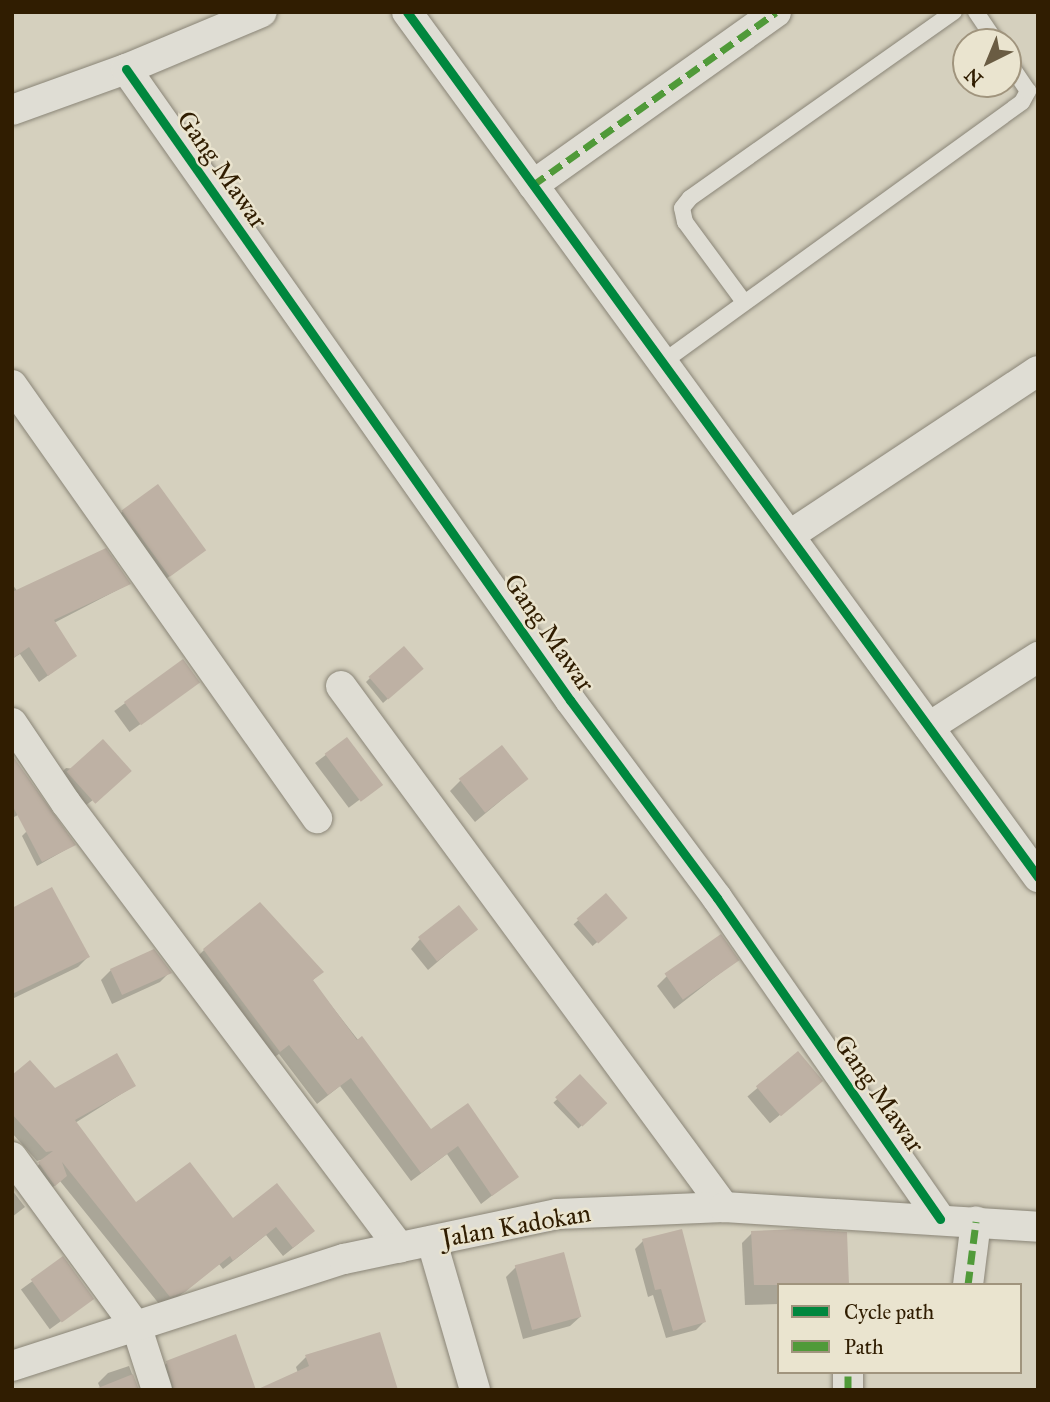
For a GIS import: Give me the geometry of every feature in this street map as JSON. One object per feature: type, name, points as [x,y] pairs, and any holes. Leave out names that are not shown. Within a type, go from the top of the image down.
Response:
[{"type":"street","points":[[12,110],[126,69],[262,12]]},
{"type":"street","points":[[407,12],[1038,877]]},
{"type":"street","points":[[533,185],[776,12]]},
{"type":"street","name":"Gang Mawar","points":[[126,69],[570,700],[718,898],[940,1219]]},
{"type":"street","points":[[790,535],[1038,372]]},
{"type":"street","points":[[12,384],[317,818]]},
{"type":"street","points":[[929,727],[1038,657]]},
{"type":"street","points":[[341,686],[723,1207]]},
{"type":"street","points":[[12,723],[66,803],[400,1248]]},
{"type":"street","points":[[12,1157],[137,1328],[157,1390]]},
{"type":"street","name":"Jalan Kadokan","points":[[12,1366],[137,1328],[344,1259],[557,1214],[723,1207],[1038,1227]]},
{"type":"street","points":[[968,1283],[976,1222]]},
{"type":"street","points":[[432,1242],[475,1390]]},
{"type":"lane","points":[[744,302],[685,222],[682,208],[690,198],[954,12]]},
{"type":"lane","points":[[976,12],[987,28]]},
{"type":"lane","points":[[663,362],[1022,102],[1028,91],[1022,82]]},
{"type":"building","points":[[158,484],[206,550],[170,577],[122,510]]},
{"type":"building","points":[[106,548],[131,584],[54,620],[77,656],[48,676],[29,647],[12,659],[12,592]]},
{"type":"building","points":[[404,646],[424,669],[388,699],[369,677]]},
{"type":"building","points":[[183,659],[200,682],[141,725],[124,702]]},
{"type":"building","points":[[347,737],[383,785],[361,802],[325,754]]},
{"type":"building","points":[[103,739],[132,771],[95,804],[67,772]]},
{"type":"building","points":[[502,745],[528,779],[485,813],[459,779]]},
{"type":"building","points":[[12,755],[76,845],[42,862],[12,805]]},
{"type":"building","points":[[52,887],[90,957],[12,994],[12,908]]},
{"type":"building","points":[[606,893],[628,918],[598,943],[577,919]]},
{"type":"building","points":[[260,902],[324,972],[313,980],[357,1040],[362,1036],[431,1129],[468,1103],[519,1177],[492,1196],[458,1146],[421,1173],[351,1078],[328,1095],[289,1045],[280,1052],[203,949]]},
{"type":"building","points":[[459,905],[478,929],[437,961],[418,937]]},
{"type":"building","points":[[721,934],[739,960],[683,1000],[664,974]]},
{"type":"building","points":[[154,949],[172,973],[122,995],[110,969]]},
{"type":"building","points":[[798,1051],[823,1081],[781,1116],[756,1086]]},
{"type":"building","points":[[117,1053],[136,1086],[75,1120],[136,1202],[190,1162],[233,1218],[277,1183],[315,1231],[293,1248],[276,1227],[233,1261],[230,1256],[185,1292],[170,1297],[62,1162],[67,1176],[55,1186],[38,1162],[53,1151],[46,1152],[12,1114],[12,1075],[30,1060],[55,1088]]},
{"type":"building","points":[[580,1074],[607,1103],[582,1126],[555,1097]]},
{"type":"building","points":[[682,1229],[706,1322],[673,1331],[661,1289],[655,1290],[642,1239]]},
{"type":"building","points":[[798,1229],[847,1232],[849,1283],[754,1285],[751,1231]]},
{"type":"building","points":[[564,1252],[581,1317],[532,1330],[515,1265]]},
{"type":"building","points":[[63,1256],[94,1299],[62,1322],[31,1280]]},
{"type":"building","points":[[380,1332],[398,1390],[256,1390],[309,1366],[305,1355]]},
{"type":"building","points":[[236,1334],[256,1390],[174,1390],[166,1361]]},
{"type":"building","points":[[133,1374],[139,1390],[98,1390],[98,1388]]},
{"type":"marked path","points":[[533,185],[776,12]]},
{"type":"marked path","points":[[968,1283],[976,1222]]},
{"type":"marked path","points":[[848,1374],[848,1390]]},
{"type":"cycle path","points":[[407,12],[1038,877]]},
{"type":"cycle path","points":[[126,69],[570,700],[717,898],[940,1219]]}]
